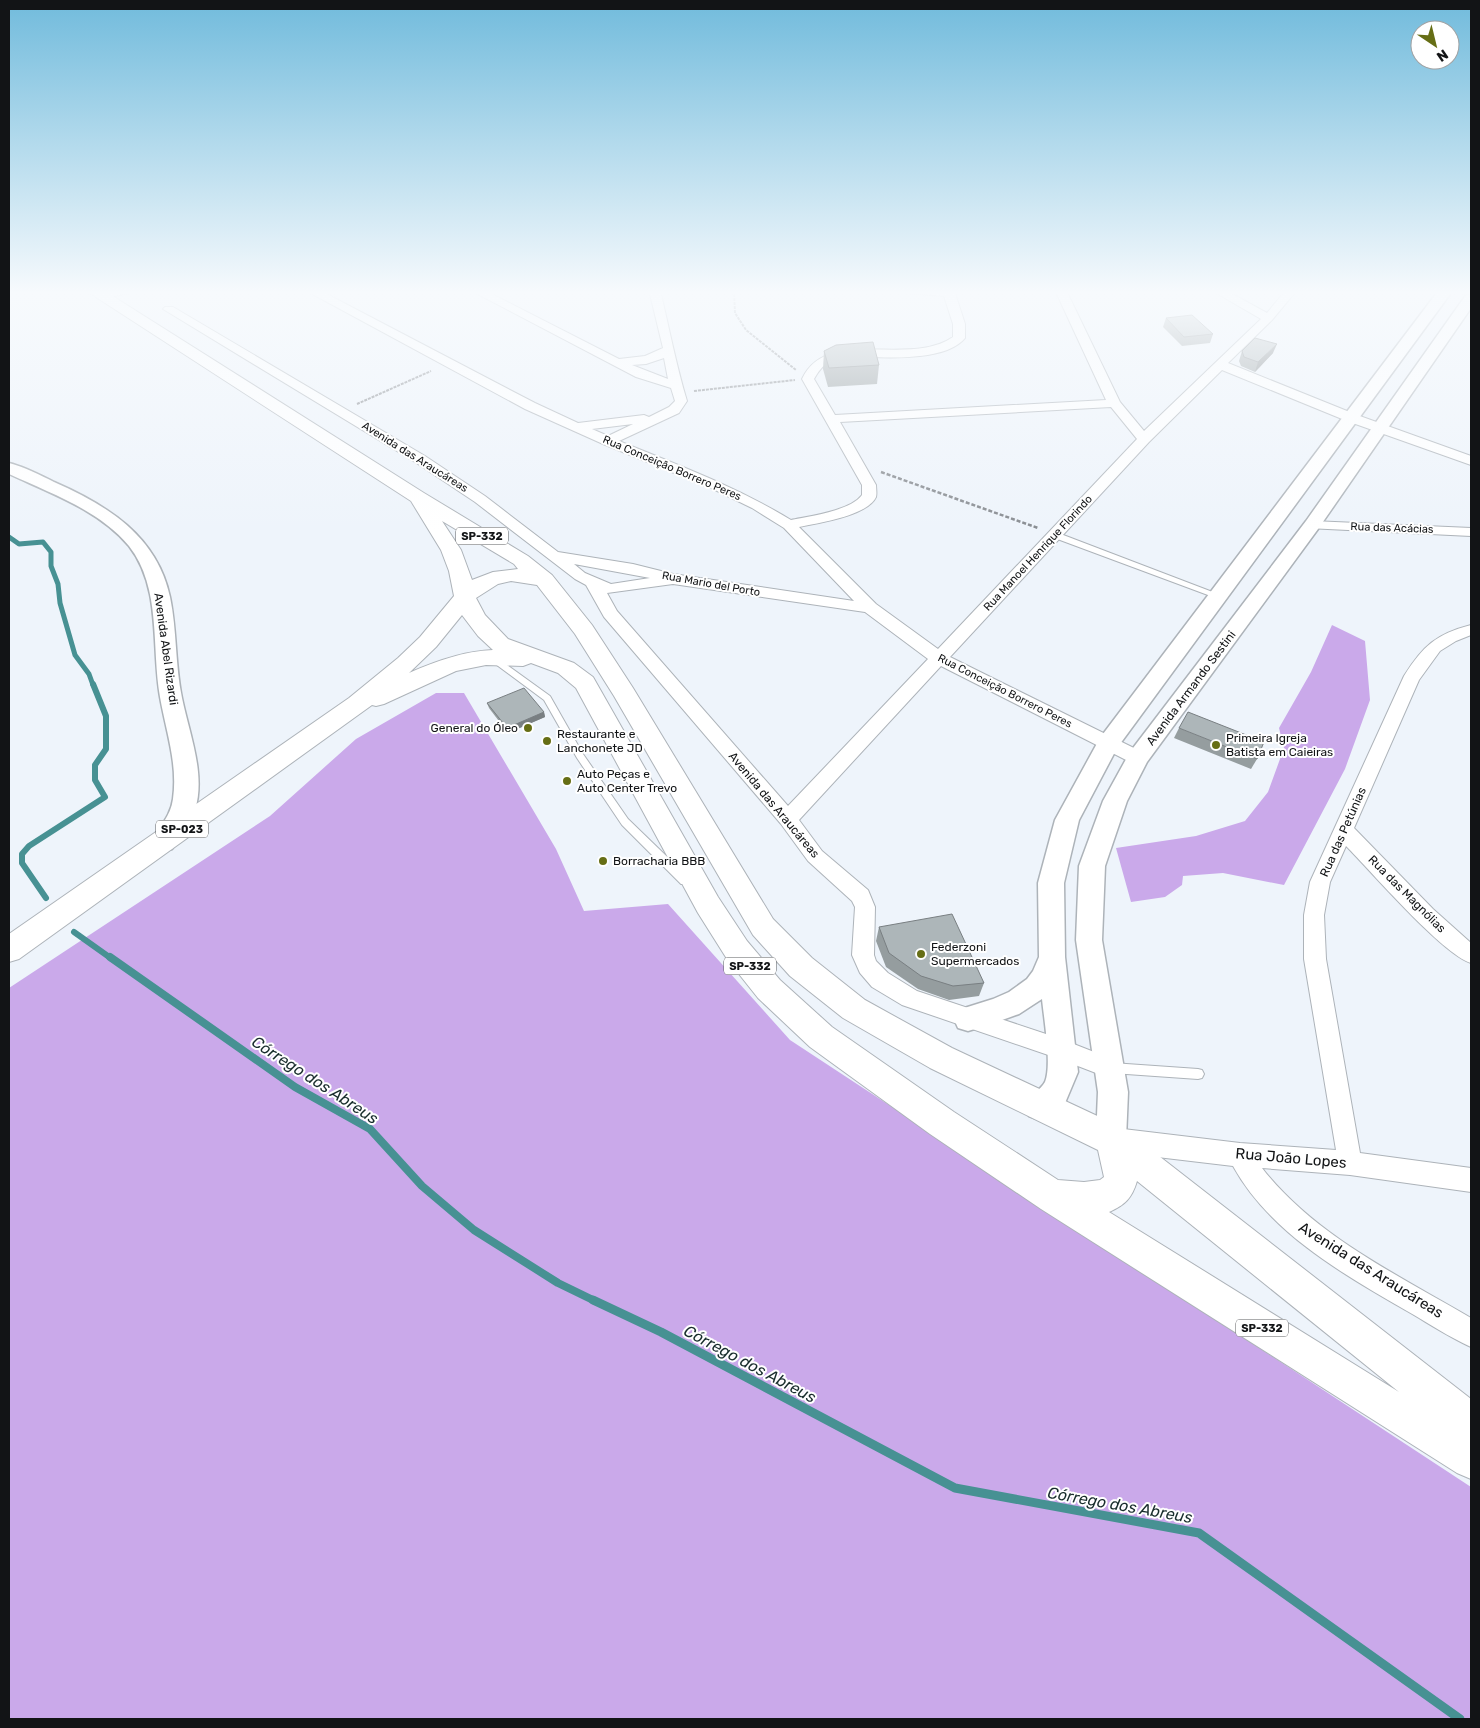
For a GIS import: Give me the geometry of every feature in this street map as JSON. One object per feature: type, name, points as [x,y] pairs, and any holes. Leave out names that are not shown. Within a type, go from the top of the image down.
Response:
[{"type":"main road","name":"SP-332","points":[[218,371],[417,497],[521,560],[544,580],[584,630],[625,694],[763,927],[801,967],[854,1009],[941,1058],[1111,1139],[1471,1424]]},
{"type":"main road","name":"SP-332","points":[[417,497],[451,550],[460,571],[465,597],[475,618],[500,644],[566,668],[585,682],[708,905],[737,950],[769,989],[821,1037],[942,1123],[1053,1197],[1471,1458]]},
{"type":"main road","points":[[417,651],[445,605],[451,575],[451,550]]},
{"type":"main road","points":[[465,597],[484,583],[506,575],[517,573],[544,580]]},
{"type":"main road","name":"SP-023","points":[[9,950],[354,707],[417,651],[446,621],[465,597]]},
{"type":"main road","name":"SP-023","points":[[354,707],[455,664],[472,659],[493,657],[538,659]]},
{"type":"main road","points":[[1053,1197],[1095,1199],[1109,1196],[1118,1186],[1121,1177],[1120,1165],[1111,1139]]},
{"type":"street","name":"Avenida das Araucáreas","points":[[273,371],[420,459],[480,499],[593,584],[610,613],[788,820],[816,856],[861,896],[865,907],[864,955],[868,967],[880,980],[910,998],[1061,1049],[1109,1068]]},
{"type":"street","name":"Rua Conceição Borrero Peres","points":[[464,371],[506,394],[576,427],[716,485],[757,505],[789,525],[870,608],[939,658],[1138,758]]},
{"type":"street","points":[[636,371],[640,374],[676,384]]},
{"type":"street","points":[[608,441],[679,406],[681,401],[673,371]]},
{"type":"street","points":[[789,525],[855,507],[870,496],[869,484],[808,379],[811,371]]},
{"type":"street","points":[[1099,371],[1114,403],[1144,439]]},
{"type":"street","name":"Rua Manoel Henrique Florindo","points":[[788,820],[1144,439],[1213,371]]},
{"type":"street","points":[[1236,371],[1352,418],[1471,461]]},
{"type":"street","points":[[1040,1106],[1055,1093],[1063,1072],[1052,957],[1051,883],[1058,851],[1068,820],[1108,744],[1387,371]]},
{"type":"street","name":"Avenida Armando Sestini","points":[[1111,1139],[1113,1092],[1089,940],[1092,866],[1115,800],[1138,758],[1312,525],[1420,371]]},
{"type":"street","points":[[831,419],[1114,403]]},
{"type":"street","points":[[576,427],[615,421],[658,418]]},
{"type":"street","name":"Avenida Abel Rizardi","points":[[9,468],[73,496],[114,523],[134,541],[149,560],[162,598],[171,698],[180,729],[185,764],[186,797],[182,812],[163,842]]},
{"type":"street","name":"Rua das Acácias","points":[[1312,525],[1471,532]]},
{"type":"street","name":"Rua Mario del Porto","points":[[552,554],[568,559],[633,569],[673,579],[870,608]]},
{"type":"street","points":[[610,565],[593,584],[609,589],[673,579]]},
{"type":"street","points":[[610,613],[623,588],[631,580],[633,569]]},
{"type":"street","name":"Rua das Petúnias","points":[[1350,1163],[1315,959],[1314,915],[1320,882],[1410,680],[1424,657],[1437,643],[1451,636],[1471,630]]},
{"type":"street","name":"Rua das Magnólias","points":[[1344,831],[1426,915],[1471,954]]},
{"type":"street","points":[[968,1019],[989,1014],[1015,1003],[1034,990],[1042,979],[1052,957]]},
{"type":"street","name":"Rua João Lopes","points":[[1111,1139],[1240,1155],[1350,1163],[1471,1180]]},
{"type":"street","name":"Avenida das Araucáreas","points":[[1240,1155],[1254,1180],[1292,1220],[1352,1261],[1471,1333]]},
{"type":"lane","points":[[1055,535],[1219,596]]},
{"type":"lane","points":[[493,657],[547,698],[580,756],[625,822],[708,905]]},
{"type":"lane","points":[[1109,1068],[1198,1074]]},
{"type":"path","points":[[341,411],[433,371]]},
{"type":"path","points":[[797,371],[808,379]]},
{"type":"path","points":[[676,384],[808,379]]},
{"type":"path","points":[[857,464],[1055,535]]},
{"type":"shaded area","points":[[1332,625],[1365,641],[1370,700],[1345,769],[1284,885],[1223,873],[1183,876],[1182,885],[1165,897],[1131,902],[1116,848],[1196,836],[1245,821],[1268,792],[1284,748],[1279,728],[1311,672]]},
{"type":"shaded area","points":[[436,693],[464,693],[556,849],[584,911],[668,904],[790,1040],[1471,1487],[1471,1719],[9,1719],[9,988],[270,816],[356,739]]},
{"type":"building","points":[[524,688],[544,712],[507,728],[487,703]]},
{"type":"building","points":[[1188,712],[1264,742],[1257,759],[1179,728]]},
{"type":"building","name":"Federzoni Supermercados","points":[[952,914],[984,983],[953,986],[921,976],[889,953],[879,927]]},
{"type":"waterway","name":"Córrego dos Abreus","points":[[9,537],[19,544],[43,542],[51,552],[51,566],[58,584],[60,603],[75,655],[89,674],[93,685]]},
{"type":"waterway","name":"Córrego dos Abreus","points":[[46,898],[22,863],[22,854],[29,846],[105,797],[95,780],[95,765],[106,749],[106,716],[93,684]]},
{"type":"waterway","name":"Córrego dos Abreus","points":[[74,932],[112,959]]},
{"type":"waterway","name":"Córrego dos Abreus","points":[[110,957],[295,1087],[370,1129],[422,1186],[474,1230],[558,1283],[595,1301]]},
{"type":"waterway","name":"Córrego dos Abreus","points":[[593,1300],[661,1332],[955,1488],[1199,1533],[1460,1719]]},
{"type":"place","name":"General do Óleo","points":[[528,728]]},
{"type":"place","name":"Restaurante e Lanchonete JD","points":[[547,741]]},
{"type":"place","name":"Primeira Igreja Batista em Caieiras","points":[[1216,745]]},
{"type":"place","name":"Auto Peças e Auto Center Trevo","points":[[567,781]]},
{"type":"place","name":"Borracharia BBB","points":[[603,861]]},
{"type":"place","name":"Federzoni Supermercados","points":[[921,954]]}]
